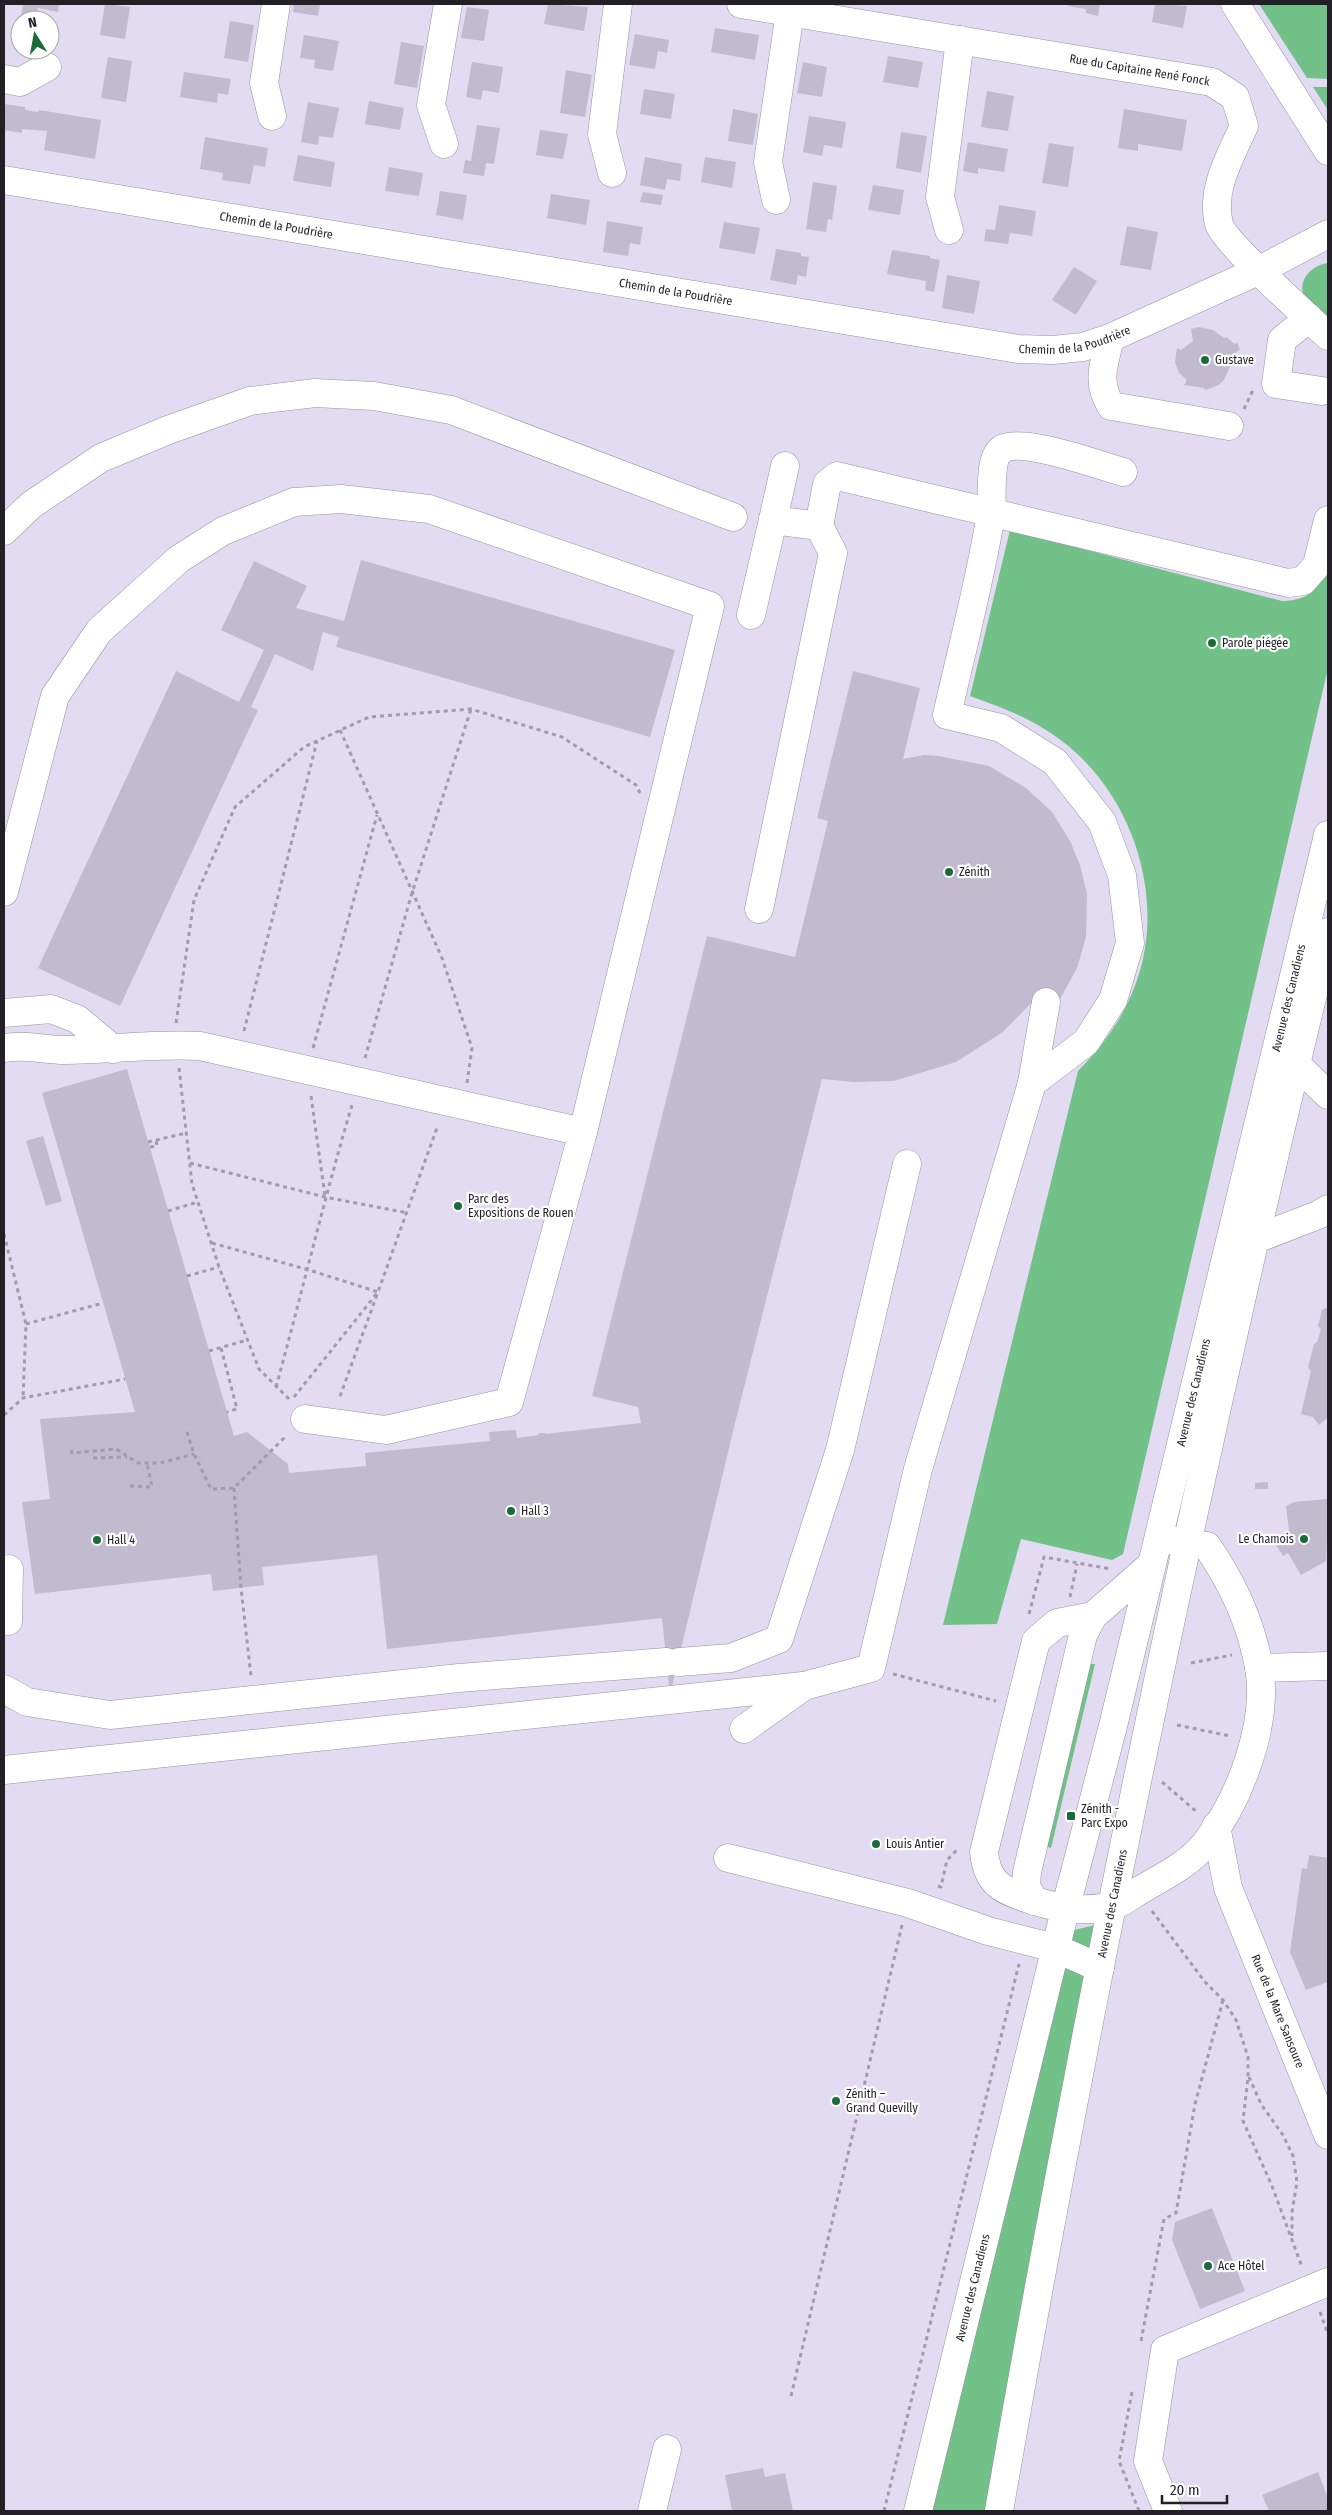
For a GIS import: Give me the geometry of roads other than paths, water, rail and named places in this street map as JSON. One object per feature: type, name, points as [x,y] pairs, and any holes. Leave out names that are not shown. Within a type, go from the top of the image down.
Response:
[{"type":"street","points":[[272,116],[264,83],[276,4]]},
{"type":"street","points":[[444,144],[431,105],[448,4]]},
{"type":"street","points":[[612,173],[602,134],[618,4]]},
{"type":"street","name":"Rue du Capitaine René Fonck","points":[[741,4],[1212,82],[1236,98],[1244,126],[1224,172],[1218,198],[1219,225],[1234,246],[1328,336]]},
{"type":"street","points":[[1235,4],[1328,150]]},
{"type":"street","points":[[776,200],[768,162],[790,12]]},
{"type":"street","points":[[949,230],[940,197],[960,40]]},
{"type":"street","points":[[4,79],[20,82],[47,66]]},
{"type":"street","name":"Chemin de la Poudrière","points":[[4,180],[1018,349],[1053,350],[1083,348],[1110,338],[1260,270],[1328,234]]},
{"type":"street","points":[[1309,318],[1282,340],[1276,384],[1322,392]]},
{"type":"street","points":[[1110,338],[1101,379],[1104,394],[1111,406],[1228,426]]},
{"type":"street","points":[[4,531],[30,504],[101,458],[168,430],[250,401],[315,393],[374,396],[451,410],[733,517]]},
{"type":"street","points":[[1032,1083],[1086,1042],[1112,1000],[1130,944],[1122,875],[1102,822],[1055,762],[1001,728],[947,715],[991,513],[994,462],[1000,450],[1008,446],[1028,445],[1123,472]]},
{"type":"street","points":[[751,614],[785,466]]},
{"type":"street","points":[[759,909],[833,553],[819,526],[827,484],[837,476],[1288,583],[1304,581],[1317,565],[1328,520]]},
{"type":"street","points":[[4,892],[55,696],[100,631],[179,559],[222,531],[294,502],[340,499],[429,509],[710,606],[583,1132],[509,1402],[386,1430],[309,1414]]},
{"type":"street","points":[[773,520],[819,526]]},
{"type":"street","name":"Avenue des Canadiens","points":[[918,2511],[1055,1948],[1113,1726],[1150,1566],[1328,835]]},
{"type":"street","name":"Avenue des Canadiens","points":[[999,2511],[1112,1906],[1256,1239],[1328,932]]},
{"type":"street","points":[[4,1770],[804,1686],[871,1668],[918,1470],[1032,1083],[1046,1002]]},
{"type":"street","points":[[4,1013],[51,1009],[77,1019],[113,1049]]},
{"type":"street","points":[[4,1048],[14,1046],[63,1050],[113,1049],[173,1044],[200,1046],[583,1132]]},
{"type":"street","points":[[1296,1064],[1328,1095]]},
{"type":"street","points":[[4,1689],[27,1702],[110,1715],[459,1678],[731,1658],[779,1639],[840,1450],[907,1164]]},
{"type":"street","points":[[1256,1239],[1318,1216],[1328,1209]]},
{"type":"street","points":[[1093,1616],[1057,1624],[1036,1641],[984,1852],[985,1866],[991,1878],[999,1887],[1034,1901],[1065,1910],[1112,1906],[1182,1866],[1205,1844],[1229,1804],[1253,1752],[1260,1703],[1257,1660],[1231,1584],[1207,1546],[1157,1538]]},
{"type":"street","points":[[1034,1901],[1026,1886],[1027,1872],[1083,1635],[1093,1616],[1150,1566]]},
{"type":"street","points":[[4,1621],[8,1621],[7,1579]]},
{"type":"street","points":[[1257,1660],[1328,1666]]},
{"type":"street","points":[[744,1728],[804,1686]]},
{"type":"street","name":"Rue de la Mare Sansoure","points":[[1216,1826],[1228,1888],[1328,2135]]},
{"type":"street","points":[[728,1858],[908,1903],[988,1931],[1055,1948]]},
{"type":"street","points":[[1182,1866],[1228,1888]]},
{"type":"street","name":"Avenue des Canadiens","points":[[1055,1948],[1100,1968]]},
{"type":"street","points":[[1168,2511],[1148,2461],[1165,2350],[1319,2286]]},
{"type":"street","points":[[652,2511],[666,2449]]},
{"type":"place","name":"Gustave","points":[[1205,360]]},
{"type":"place","name":"Parole piégée","points":[[1212,643]]},
{"type":"place","name":"Zénith","points":[[949,872]]},
{"type":"place","name":"Parc des Expositions de Rouen","points":[[458,1206]]},
{"type":"place","name":"Hall 3","points":[[511,1511]]},
{"type":"place","name":"Le Chamois","points":[[1304,1539]]},
{"type":"place","name":"Hall 4","points":[[97,1540]]},
{"type":"place","name":"Zénith - Parc Expo","points":[[1071,1816]]},
{"type":"place","name":"Louis Antier","points":[[876,1844]]},
{"type":"place","name":"Zénith – Grand Quevilly","points":[[836,2101]]},
{"type":"place","name":"Ace Hôtel","points":[[1208,2266]]}]
